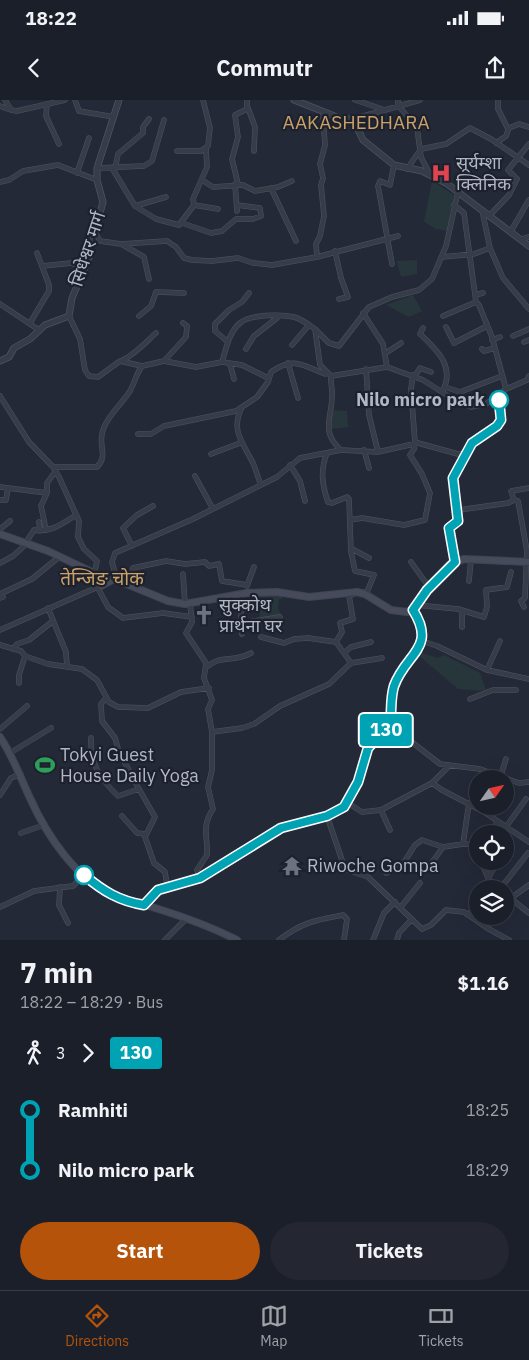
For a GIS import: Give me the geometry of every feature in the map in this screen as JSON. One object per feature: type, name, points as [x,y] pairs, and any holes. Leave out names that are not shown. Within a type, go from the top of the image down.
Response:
[{"type":"main road","points":[[0,533],[59,557],[94,576],[129,585],[168,601],[187,604],[244,593],[277,592],[309,597],[357,593],[365,594],[397,612],[414,607],[429,587],[455,562],[471,559],[528,562]]},
{"type":"main road","points":[[94,576],[99,587],[113,580]]},
{"type":"main road","points":[[0,737],[10,753],[44,824],[69,860],[84,875],[114,897],[186,919],[237,940]]},
{"type":"street","points":[[5,100],[11,110]]},
{"type":"street","points":[[0,106],[11,110],[26,110],[65,100]]},
{"type":"street","points":[[76,100],[79,111],[114,117]]},
{"type":"street","name":"सिधेश्वर मार्ग","points":[[70,316],[72,298],[88,258],[89,238],[96,226],[103,202],[97,168],[119,100]]},
{"type":"street","points":[[149,119],[143,127],[143,133],[118,154],[113,168],[135,206],[171,225],[179,226],[194,205],[193,199],[207,167],[206,148],[211,134],[203,100]]},
{"type":"street","points":[[248,100],[248,108],[255,127],[254,151]]},
{"type":"street","points":[[294,100],[305,102],[342,119],[354,120],[386,110],[398,102],[420,100]]},
{"type":"street","points":[[355,100],[371,102],[386,110]]},
{"type":"street","points":[[496,143],[506,136],[508,129],[498,109],[498,100]]},
{"type":"street","points":[[398,102],[417,128],[421,157],[430,174]]},
{"type":"street","points":[[47,104],[46,116],[59,144]]},
{"type":"street","points":[[237,212],[237,184],[232,159],[238,137],[235,115],[248,108]]},
{"type":"street","points":[[317,257],[316,244],[320,236],[324,216],[321,185],[323,178],[320,164],[325,145],[322,116],[325,112]]},
{"type":"street","points":[[97,168],[131,165],[144,166],[152,161],[164,120]]},
{"type":"street","points":[[354,120],[363,140],[394,165],[430,174],[458,192],[529,246]]},
{"type":"street","points":[[508,129],[519,124],[529,127]]},
{"type":"street","points":[[407,169],[421,149],[446,144],[470,128],[529,165]]},
{"type":"street","points":[[77,173],[89,138]]},
{"type":"street","points":[[489,216],[513,190],[517,179],[508,170],[529,144]]},
{"type":"street","points":[[177,151],[196,151],[206,148]]},
{"type":"street","points":[[0,182],[9,180],[23,170],[58,165],[98,180]]},
{"type":"street","points":[[392,264],[389,237],[378,186],[380,181],[390,185],[394,165]]},
{"type":"street","points":[[202,180],[214,187],[237,184],[255,191],[292,181]]},
{"type":"street","points":[[271,188],[296,241]]},
{"type":"street","points":[[222,362],[228,342],[239,324],[246,320],[296,317],[314,328],[329,343],[339,346],[363,313],[380,302],[424,287],[432,279],[449,239],[458,192]]},
{"type":"street","points":[[135,206],[166,196]]},
{"type":"street","points":[[511,231],[529,200]]},
{"type":"street","points":[[194,205],[218,209]]},
{"type":"street","points":[[182,223],[202,231],[218,233],[236,218],[253,219],[261,216],[260,208],[237,205]]},
{"type":"street","points":[[454,205],[464,213],[474,295],[495,348],[506,389]]},
{"type":"street","points":[[482,210],[490,248],[503,278],[529,309]]},
{"type":"street","points":[[96,226],[98,240],[121,244],[167,241],[176,247],[184,258],[192,260],[212,261],[238,258],[264,265],[317,257],[398,236]]},
{"type":"street","points":[[522,239],[529,237]]},
{"type":"street","points":[[121,244],[144,256],[149,279]]},
{"type":"street","points":[[442,257],[469,255],[490,248]]},
{"type":"street","points":[[335,252],[348,297],[339,299]]},
{"type":"street","points":[[30,324],[48,291],[37,253]]},
{"type":"street","points":[[42,266],[72,263],[84,270]]},
{"type":"street","points":[[139,316],[149,310],[156,292],[184,293]]},
{"type":"street","points":[[228,342],[216,330],[215,324],[229,310],[242,302],[249,293]]},
{"type":"street","points":[[474,295],[484,293]]},
{"type":"street","points":[[443,316],[476,302]]},
{"type":"street","points":[[0,304],[39,330]]},
{"type":"street","points":[[363,313],[384,344],[387,367]]},
{"type":"street","points":[[0,361],[10,357],[14,348],[49,323],[70,316],[80,339],[87,374],[98,377],[116,363],[132,356],[137,348],[156,333]]},
{"type":"street","points":[[246,349],[254,336],[278,317]]},
{"type":"street","points":[[164,361],[186,337],[187,326],[183,323]]},
{"type":"street","points":[[292,346],[309,325]]},
{"type":"street","points":[[446,327],[454,343],[487,326]]},
{"type":"street","points":[[314,328],[320,365],[330,374],[332,398],[328,425],[334,442],[341,450]]},
{"type":"street","points":[[423,328],[420,334],[440,354],[445,365],[447,375],[442,392]]},
{"type":"street","points":[[513,336],[529,329]]},
{"type":"street","points":[[492,340],[500,337]]},
{"type":"street","points":[[386,353],[401,342]]},
{"type":"street","points":[[482,349],[484,351],[495,348]]},
{"type":"street","points":[[123,360],[142,366],[164,361],[190,367],[222,362],[242,365],[268,378]]},
{"type":"street","points":[[288,363],[298,398]]},
{"type":"street","points":[[138,434],[151,434],[164,426],[228,413],[243,407],[257,397],[271,372],[288,363],[300,363],[325,374],[387,367],[414,376],[453,400],[471,407],[486,404],[499,393],[527,380],[529,376]]},
{"type":"street","points":[[230,364],[234,379]]},
{"type":"street","points":[[52,467],[97,467],[103,461],[102,432],[130,392],[136,374],[142,366]]},
{"type":"street","points":[[350,520],[362,518],[404,525],[425,520],[430,493],[422,474],[410,454],[414,450],[415,443],[411,389],[414,376],[420,368],[430,372]]},
{"type":"street","points":[[366,369],[369,416],[378,452]]},
{"type":"street","points":[[444,386],[460,392],[502,376]]},
{"type":"street","points":[[455,562],[449,528],[458,521],[459,510],[453,478],[472,443],[497,426],[501,420],[499,393]]},
{"type":"street","points":[[0,396],[29,442],[55,472],[79,521],[78,537],[84,550],[97,561],[94,576]]},
{"type":"street","points":[[243,407],[238,427],[240,442],[253,462],[261,485]]},
{"type":"street","points":[[210,454],[240,442]]},
{"type":"street","points":[[113,580],[112,558],[115,553],[261,485],[276,477],[300,458],[341,450],[378,452],[415,443],[458,454],[465,453]]},
{"type":"street","points":[[364,450],[369,468]]},
{"type":"street","points":[[327,453],[323,463],[321,478],[326,497],[328,502],[332,503],[347,497],[349,499],[351,552],[355,572],[374,575],[367,592],[349,596],[353,619],[342,620],[340,623],[342,632],[336,642]]},
{"type":"street","points":[[290,465],[300,481],[305,501]]},
{"type":"street","points":[[43,531],[41,506],[47,493],[47,483],[55,472]]},
{"type":"street","points":[[195,476],[213,509]]},
{"type":"street","points":[[0,488],[47,493]]},
{"type":"street","points":[[0,500],[6,500],[8,488]]},
{"type":"street","points":[[524,607],[521,601],[525,598],[528,562],[518,501],[514,500],[511,491],[529,488]]},
{"type":"street","points":[[459,510],[503,504],[514,500]]},
{"type":"street","points":[[132,546],[123,528],[137,515],[153,506]]},
{"type":"street","points":[[0,563],[13,556],[27,543],[32,531],[55,528],[76,515]]},
{"type":"street","points":[[0,533],[10,521]]},
{"type":"street","points":[[39,522],[43,531]]},
{"type":"street","points":[[352,549],[369,558]]},
{"type":"street","points":[[1,596],[32,579],[59,557]]},
{"type":"street","points":[[469,582],[471,559]]},
{"type":"street","points":[[129,585],[133,568],[166,561],[185,564],[205,562],[209,566],[219,564],[222,580],[247,585]]},
{"type":"street","points":[[411,562],[429,587]]},
{"type":"street","points":[[242,634],[241,623],[244,593],[254,568]]},
{"type":"street","points":[[144,905],[151,896],[167,885],[200,878],[281,828],[327,816],[348,804],[359,778],[368,748],[390,725],[394,685],[422,641],[422,630],[414,607],[462,610],[484,617],[487,607],[486,590],[507,587],[510,572]]},
{"type":"street","points":[[184,574],[187,604],[192,618],[192,624],[186,633],[204,660],[206,667],[204,678],[212,700],[208,709],[212,732],[212,774],[208,787],[213,809],[207,819],[205,836],[208,855],[197,870],[200,878]]},
{"type":"street","points":[[0,630],[99,587],[108,607],[123,618],[163,613],[192,618]]},
{"type":"street","points":[[48,608],[66,652],[66,667]]},
{"type":"street","points":[[462,610],[462,626]]},
{"type":"street","points":[[241,623],[280,617]]},
{"type":"street","points":[[13,649],[17,644],[29,640],[53,621]]},
{"type":"street","points":[[261,637],[284,643],[294,639],[308,638],[336,642],[351,663]]},
{"type":"street","points":[[422,641],[452,652],[487,670],[529,679]]},
{"type":"street","points":[[487,670],[500,641]]},
{"type":"street","points":[[344,653],[356,645],[371,642]]},
{"type":"street","points":[[0,645],[21,651],[25,656],[66,667],[82,669],[94,676],[103,689],[106,698],[118,707],[148,708],[181,692],[209,688]]},
{"type":"street","points":[[206,667],[216,659],[241,658],[251,653]]},
{"type":"street","points":[[19,682],[18,675],[25,656]]},
{"type":"street","points":[[212,732],[242,728],[254,724],[280,706],[329,684],[351,663],[382,658]]},
{"type":"street","points":[[470,699],[493,690],[516,690]]},
{"type":"street","points":[[106,698],[101,704],[102,722],[115,738],[119,752],[155,817],[145,834],[154,863],[165,872],[167,885]]},
{"type":"street","points":[[0,729],[27,706]]},
{"type":"street","points":[[390,725],[432,759],[448,767],[467,766],[483,770]]},
{"type":"street","points":[[10,753],[51,728]]},
{"type":"street","points":[[90,738],[90,750],[96,771],[104,783],[118,796],[138,789]]},
{"type":"street","points":[[503,770],[506,759]]},
{"type":"street","points":[[348,804],[362,812],[381,810],[432,783],[448,767]]},
{"type":"street","points":[[0,795],[11,778],[20,774]]},
{"type":"street","points":[[514,781],[519,784],[528,784]]},
{"type":"street","points":[[432,783],[469,803],[462,844]]},
{"type":"street","points":[[507,825],[526,799]]},
{"type":"street","points":[[381,810],[390,830]]},
{"type":"street","points":[[488,815],[503,825]]},
{"type":"street","points":[[122,816],[137,833],[145,834]]},
{"type":"street","points":[[327,816],[345,870],[368,877],[425,929],[446,910],[460,910],[509,940]]},
{"type":"street","points":[[496,825],[497,821]]},
{"type":"street","points":[[21,833],[44,824]]},
{"type":"street","points":[[514,832],[529,842]]},
{"type":"street","points":[[386,873],[401,867],[415,845],[422,840],[443,847],[469,844]]},
{"type":"street","points":[[431,864],[443,847]]},
{"type":"street","points":[[506,880],[528,853]]},
{"type":"street","points":[[485,870],[488,878]]},
{"type":"street","points":[[488,878],[493,870]]},
{"type":"street","points":[[0,907],[34,890],[73,886],[84,875]]},
{"type":"street","points":[[400,908],[420,883]]},
{"type":"street","points":[[514,896],[529,885]]},
{"type":"street","points":[[60,887],[59,905],[68,923]]},
{"type":"street","points":[[514,900],[529,913]]},
{"type":"street","points":[[373,940],[384,913],[395,902]]},
{"type":"street","points":[[279,940],[295,927],[316,920],[344,915],[347,919],[344,940]]},
{"type":"street","points":[[165,940],[186,919]]},
{"type":"street","points":[[397,940],[398,933],[412,919]]},
{"type":"shaded area","points":[[432,181],[454,195],[447,231],[436,229],[424,222]]},
{"type":"shaded area","points":[[417,260],[417,274],[401,277],[397,261]]},
{"type":"shaded area","points":[[413,295],[422,311],[409,317],[386,305]]},
{"type":"shaded area","points":[[330,410],[347,411],[348,427],[330,429]]},
{"type":"shaded area","points":[[259,595],[282,595],[282,599],[279,599],[278,609],[282,616],[260,618],[260,610],[243,612],[242,596],[244,596],[244,603],[259,602]]},
{"type":"shaded area","points":[[419,652],[438,658],[444,655],[480,673],[486,691],[458,689],[417,654]]},
{"type":"bus line","name":"130","points":[[84,875],[114,897],[129,903],[144,905],[146,900],[158,890],[167,885],[200,878],[281,828],[327,816],[348,804],[359,778],[368,748],[390,725],[390,708],[394,685],[422,641],[422,630],[413,610],[421,597],[440,575],[449,565],[455,562],[449,534],[450,526],[458,521],[459,510],[453,478],[472,443],[497,426],[501,420],[499,400]]},
{"type":"place","name":"सूर्यम्शा क्लिनिक","points":[[441,173]]},
{"type":"place","name":"Nilo micro park","points":[[499,400]]},
{"type":"place","name":"सुक्कोथ प्रार्थना घर","points":[[204,615]]},
{"type":"place","name":"Tokyi Guest House Daily Yoga","points":[[45,765]]},
{"type":"place","name":"Riwoche Gompa","points":[[292,866]]},
{"type":"district","name":"AAKASHEDHARA","points":[[356,122]]},
{"type":"district","name":"तेन्जिङ चोक","points":[[102,578]]}]
